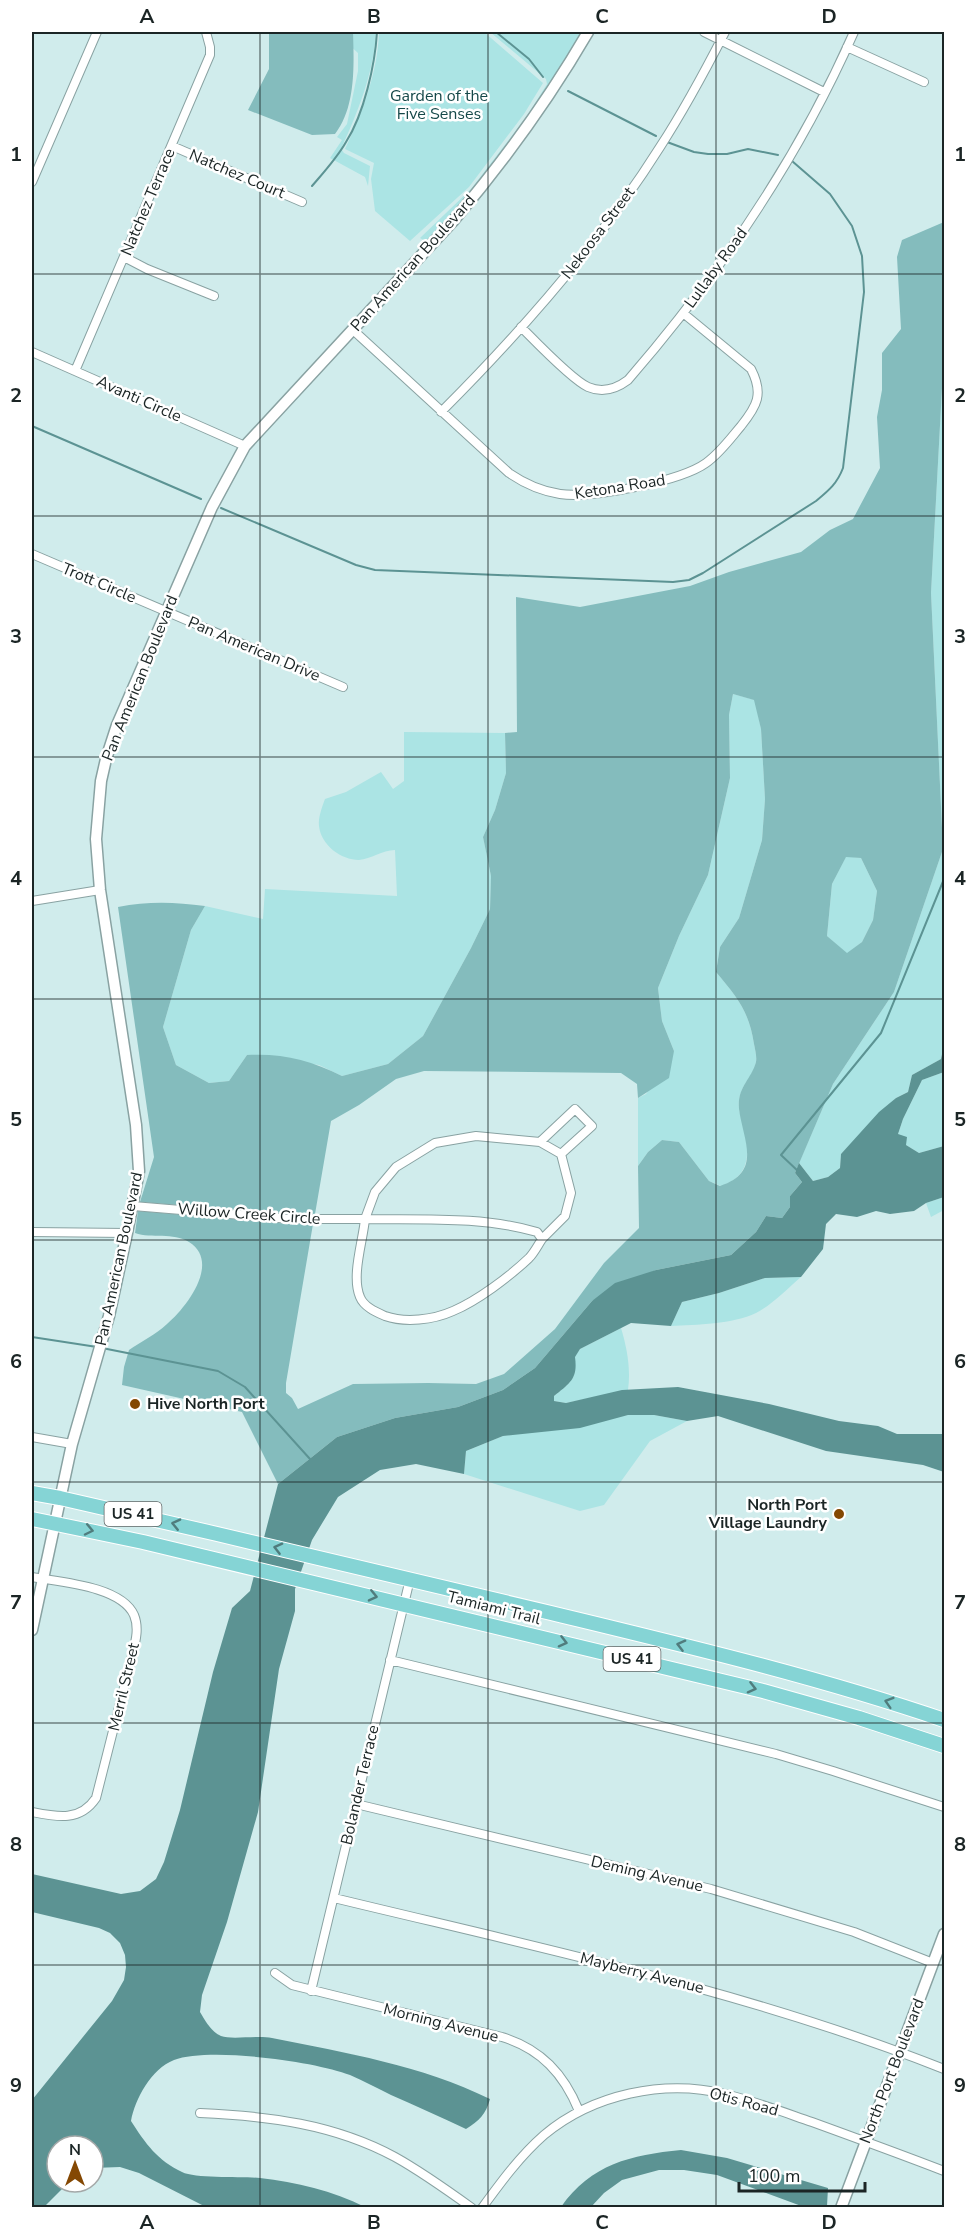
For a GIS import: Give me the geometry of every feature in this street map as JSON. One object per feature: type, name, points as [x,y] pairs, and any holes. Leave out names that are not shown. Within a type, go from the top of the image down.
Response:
[{"type":"main road","name":"Tamiami Trail","points":[[32,1493],[410,1579],[770,1667],[866,1694],[945,1720]]},
{"type":"main road","name":"Tamiami Trail","points":[[32,1519],[227,1562],[763,1691],[850,1715],[945,1746]]},
{"type":"street","points":[[32,182],[97,32]]},
{"type":"street","name":"Natchez Terrace","points":[[75,371],[210,55],[206,32]]},
{"type":"street","name":"Pan American Boulevard","points":[[32,1630],[72,1444],[97,1361],[138,1180],[138,1147],[100,890],[96,839],[98,808],[106,759],[117,725],[212,507],[245,446],[483,186],[540,110],[588,32]]},
{"type":"street","points":[[704,32],[723,36],[824,92]]},
{"type":"street","name":"Lullaby Road","points":[[520,327],[587,387],[606,390],[628,380],[703,288],[760,206],[793,151],[854,32]]},
{"type":"street","name":"Nekoosa Street","points":[[441,412],[589,248],[633,189],[684,110],[723,36]]},
{"type":"street","points":[[848,47],[924,82]]},
{"type":"street","name":"Natchez Court","points":[[172,146],[302,202]]},
{"type":"street","points":[[124,257],[147,269],[214,296]]},
{"type":"street","name":"Ketona Road","points":[[353,330],[509,474],[548,492],[589,495],[686,474],[706,464],[721,450],[754,410],[758,392],[755,377],[747,364],[683,313]]},
{"type":"street","name":"Avanti Circle","points":[[32,352],[245,446]]},
{"type":"street","name":"Trott Circle","points":[[32,554],[166,612]]},
{"type":"street","name":"Pan American Drive","points":[[166,612],[343,687]]},
{"type":"street","points":[[32,901],[100,890]]},
{"type":"street","points":[[540,1142],[575,1109],[592,1125],[561,1154]]},
{"type":"street","points":[[476,1136],[540,1142],[561,1154],[571,1193],[565,1216],[542,1239],[530,1257],[489,1290],[452,1312],[416,1320],[391,1318],[372,1311],[360,1299],[357,1285],[358,1258],[365,1219],[375,1192],[396,1167],[435,1143],[476,1136]]},
{"type":"street","name":"Willow Creek Circle","points":[[133,1206],[290,1219],[465,1221],[517,1226],[537,1232],[542,1239]]},
{"type":"street","points":[[32,1233],[127,1233]]},
{"type":"street","points":[[32,1437],[72,1444]]},
{"type":"street","name":"Merril Street","points":[[32,1577],[112,1594],[131,1609],[136,1629],[133,1652],[96,1798],[88,1808],[74,1816],[56,1817],[32,1812]]},
{"type":"street","name":"Bolander Terrace","points":[[312,1991],[410,1579]]},
{"type":"street","points":[[390,1660],[776,1754],[945,1808]]},
{"type":"street","name":"Deming Avenue","points":[[356,1804],[730,1894],[855,1932],[933,1963]]},
{"type":"street","name":"Mayberry Avenue","points":[[334,1898],[715,1991],[801,2017],[945,2069]]},
{"type":"street","name":"North Port Boulevard","points":[[841,2208],[945,1934]]},
{"type":"street","name":"Morning Avenue","points":[[275,1972],[286,1983],[312,1991],[502,2037],[523,2045],[542,2056],[558,2072],[572,2094],[579,2112]]},
{"type":"street","name":"Otis Road","points":[[482,2208],[532,2146],[557,2125],[579,2112],[606,2101],[634,2092],[667,2089],[699,2090],[745,2100],[866,2141],[945,2171]]},
{"type":"street","points":[[200,2113],[279,2119],[314,2126],[345,2136],[422,2172],[472,2208]]},
{"type":"green space","points":[[346,32],[376,32],[372,62],[364,92],[341,149],[344,153],[370,166],[368,186],[365,177],[330,158],[342,140],[337,137],[347,124],[358,71],[358,53],[347,43]]},
{"type":"green space","name":"Garden of the Five Senses","points":[[379,32],[484,32],[543,83],[524,114],[469,187],[410,241],[375,211],[371,179],[374,163],[345,149],[368,92],[376,62]]},
{"type":"green space","points":[[490,32],[583,32],[511,141],[427,242],[420,238],[471,189],[527,116],[547,84],[546,79]]},
{"type":"green space","points":[[944,351],[944,1045],[941,1059],[912,1075],[908,1092],[896,1098],[841,1154],[840,1168],[828,1177],[813,1181],[799,1163],[833,1084],[894,992],[943,849],[931,593]]},
{"type":"green space","points":[[733,694],[755,700],[761,729],[765,799],[762,840],[739,918],[720,947],[716,972],[736,997],[745,1013],[752,1032],[756,1058],[754,1068],[742,1089],[739,1101],[747,1141],[747,1158],[742,1172],[721,1186],[709,1181],[679,1142],[662,1140],[648,1152],[638,1166],[638,1098],[646,1094],[674,1051],[662,1021],[658,988],[679,936],[708,875],[730,778],[729,715]]},
{"type":"green space","points":[[404,732],[505,733],[506,773],[495,810],[483,837],[491,876],[490,909],[423,1036],[388,1064],[342,1076],[319,1065],[247,1055],[229,1081],[209,1083],[176,1065],[163,1027],[191,930],[205,906],[263,919],[265,889],[397,896],[395,850],[359,860],[345,857],[328,845],[321,833],[319,823],[325,799],[346,792],[381,772],[393,789],[404,781]]},
{"type":"green space","points":[[846,856],[861,858],[877,891],[873,920],[862,942],[847,954],[827,936],[832,884]]},
{"type":"green space","points":[[944,1072],[944,1146],[919,1153],[906,1145],[898,1134],[922,1080]]},
{"type":"green space","points":[[944,1197],[944,1210],[931,1217],[926,1203]]},
{"type":"green space","points":[[801,1277],[768,1306],[747,1317],[714,1323],[671,1326],[682,1302],[765,1278]]},
{"type":"green space","points":[[621,1328],[628,1359],[628,1390],[566,1403],[554,1401],[554,1396],[574,1376],[574,1357],[580,1349]]},
{"type":"green space","points":[[628,1415],[654,1415],[687,1421],[650,1441],[604,1505],[580,1511],[464,1474],[466,1451],[503,1436]]},
{"type":"shaded area","points":[[269,32],[353,32],[350,99],[342,123],[335,134],[312,135],[248,110],[269,69]]},
{"type":"shaded area","points":[[944,222],[944,351],[931,593],[943,849],[894,992],[833,1084],[795,1173],[802,1182],[790,1196],[790,1207],[782,1218],[766,1216],[756,1232],[731,1255],[656,1270],[592,1301],[535,1368],[503,1390],[458,1407],[395,1418],[337,1437],[278,1484],[242,1412],[122,1385],[129,1350],[158,1331],[175,1316],[191,1296],[198,1284],[201,1272],[202,1261],[198,1251],[189,1242],[176,1237],[135,1233],[138,1211],[313,1224],[286,1383],[286,1393],[298,1409],[353,1384],[476,1384],[504,1374],[555,1329],[604,1263],[639,1228],[638,1166],[648,1152],[662,1140],[679,1142],[709,1181],[720,1186],[733,1180],[742,1172],[746,1164],[746,1143],[739,1101],[742,1089],[756,1062],[756,1053],[745,1013],[736,997],[716,972],[720,947],[739,918],[762,840],[765,799],[761,729],[754,700],[733,694],[729,715],[730,778],[708,875],[679,936],[658,988],[662,1021],[674,1051],[669,1078],[638,1098],[637,1084],[621,1073],[424,1071],[396,1079],[331,1121],[315,1214],[140,1202],[154,1157],[118,907],[162,903],[205,906],[191,930],[163,1027],[176,1065],[209,1083],[229,1081],[247,1055],[272,1055],[296,1059],[342,1076],[388,1064],[423,1036],[490,909],[491,876],[483,837],[495,810],[506,773],[505,733],[517,732],[516,597],[580,607],[690,586],[729,572],[801,552],[830,530],[853,519],[880,468],[877,417],[882,390],[882,353],[901,329],[897,257],[902,240]],"holes":[[[846,857],[861,858],[877,891],[873,920],[862,942],[847,953],[827,936],[832,884]]]},
{"type":"shaded area","points":[[944,1045],[944,1072],[922,1080],[898,1134],[907,1137],[906,1145],[919,1153],[944,1146],[944,1197],[926,1203],[914,1211],[890,1214],[876,1211],[857,1217],[836,1214],[826,1224],[823,1249],[801,1277],[765,1278],[682,1302],[671,1326],[631,1323],[580,1349],[575,1357],[576,1364],[572,1380],[554,1396],[554,1401],[566,1403],[622,1390],[678,1387],[769,1404],[839,1421],[878,1426],[897,1434],[944,1434],[944,1472],[923,1465],[826,1451],[718,1416],[687,1421],[654,1415],[628,1415],[580,1428],[503,1436],[466,1451],[464,1474],[416,1464],[380,1470],[338,1497],[312,1540],[295,1589],[295,1611],[279,1669],[258,1812],[227,1922],[202,1995],[200,2012],[211,2029],[221,2036],[272,2038],[328,2049],[383,2061],[464,2087],[490,2099],[481,2117],[466,2129],[350,2075],[312,2065],[236,2055],[190,2056],[174,2060],[158,2070],[140,2094],[133,2112],[131,2121],[159,2157],[173,2168],[189,2174],[287,2182],[327,2192],[365,2207],[206,2207],[139,2173],[120,2167],[105,2168],[105,2134],[45,2134],[45,2194],[57,2194],[44,2207],[32,2207],[32,2100],[112,2001],[124,1980],[126,1967],[125,1955],[120,1943],[110,1933],[99,1928],[32,1912],[32,1874],[121,1894],[140,1891],[156,1879],[164,1862],[180,1810],[213,1672],[232,1608],[250,1591],[278,1484],[337,1437],[395,1418],[458,1407],[503,1390],[535,1368],[592,1301],[615,1283],[656,1270],[731,1255],[756,1232],[766,1216],[782,1218],[790,1207],[790,1196],[802,1182],[795,1173],[799,1163],[813,1181],[828,1177],[840,1168],[841,1154],[879,1112],[896,1098],[908,1092],[912,1075],[941,1059]]},
{"type":"shaded area","points":[[681,2150],[727,2158],[828,2188],[827,2206],[804,2207],[717,2175],[684,2170],[659,2170],[622,2180],[604,2193],[591,2207],[561,2207],[573,2192],[599,2171],[629,2159]]},
{"type":"waterway","points":[[312,186],[339,154],[358,118],[371,74],[377,32]]},
{"type":"waterway","points":[[496,32],[529,59],[543,77]]},
{"type":"waterway","points":[[568,91],[656,136]]},
{"type":"waterway","points":[[667,142],[694,152],[708,154],[727,154],[748,149],[778,155]]},
{"type":"waterway","points":[[221,508],[356,565],[375,570],[673,582],[689,580],[703,573],[816,501],[835,483],[843,468],[864,292],[862,256],[852,226],[830,194],[792,161]]},
{"type":"waterway","points":[[32,426],[201,499]]},
{"type":"waterway","points":[[799,1172],[781,1155],[881,1033],[944,879]]},
{"type":"waterway","points":[[32,1337],[97,1347]]},
{"type":"waterway","points":[[102,1348],[218,1371],[245,1387],[310,1459]]},
{"type":"place","name":"Hive North Port","points":[[135,1404]]},
{"type":"place","name":"North Port Village Laundry","points":[[839,1514]]}]
